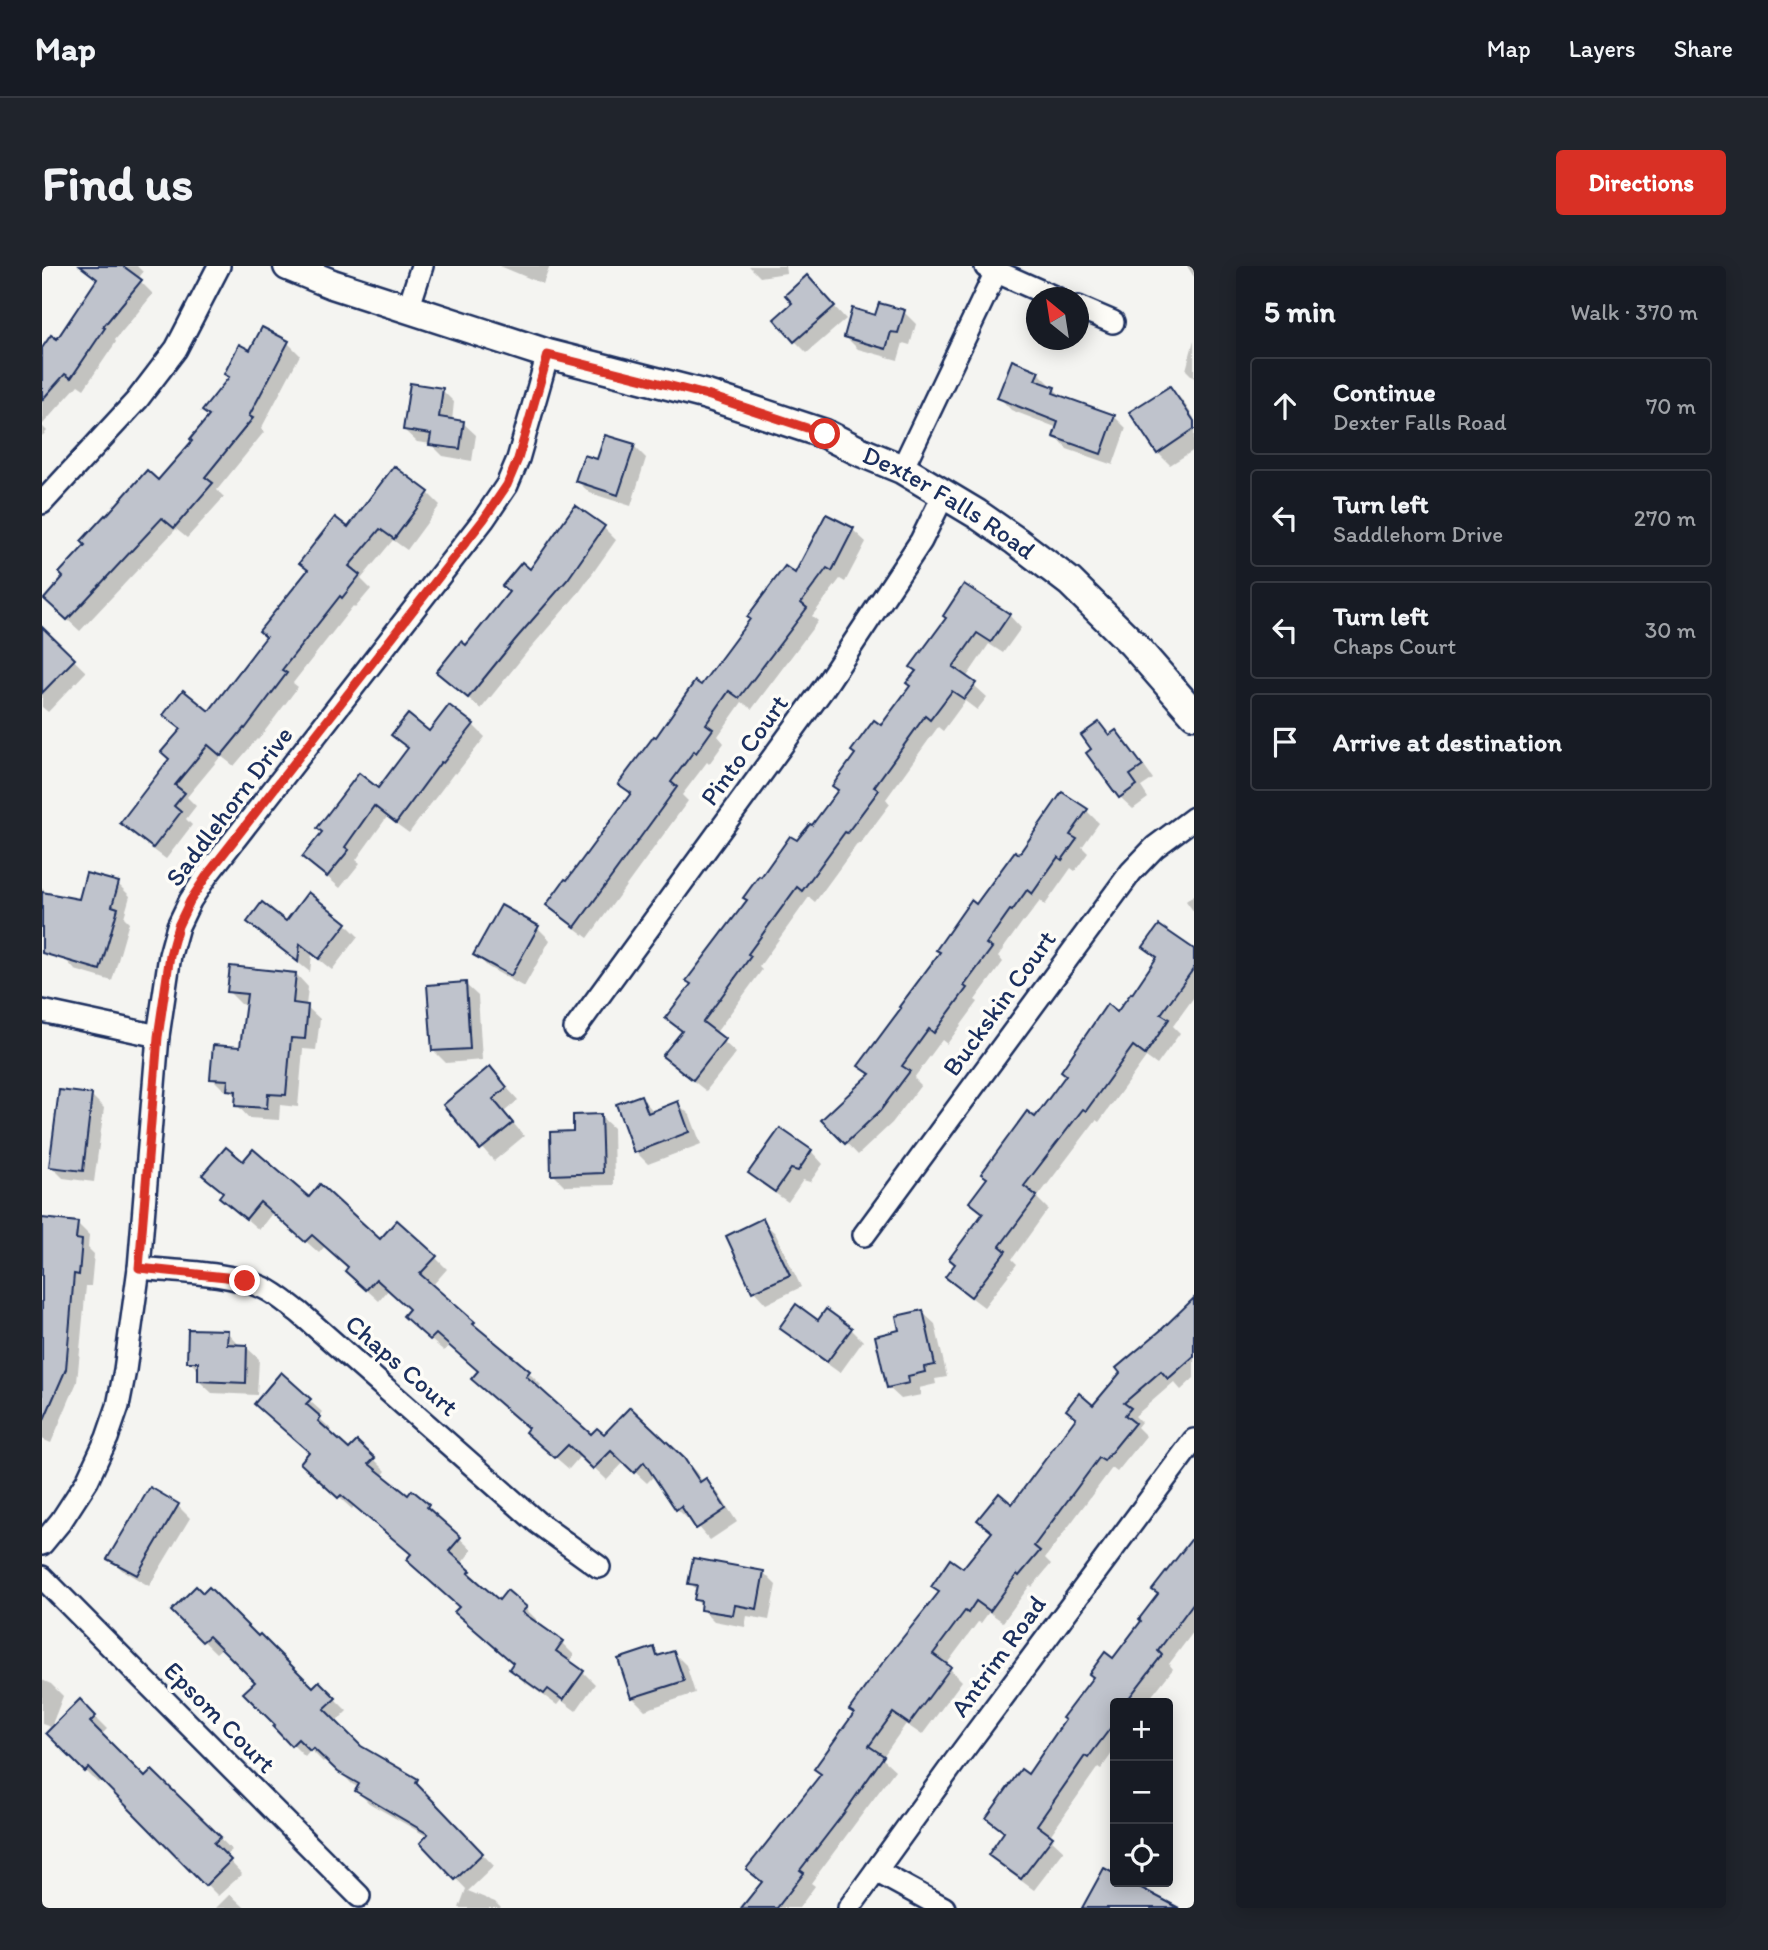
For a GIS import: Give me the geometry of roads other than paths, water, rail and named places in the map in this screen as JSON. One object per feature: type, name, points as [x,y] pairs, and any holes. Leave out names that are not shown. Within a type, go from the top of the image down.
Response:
[{"type":"street","points":[[42,503],[137,400],[176,349],[219,266]]},
{"type":"street","name":"Dexter Falls Road","points":[[288,266],[332,284],[548,355],[707,395],[825,434],[902,469],[1016,541],[1070,582],[1132,643],[1194,714]]},
{"type":"street","points":[[408,309],[422,266]]},
{"type":"street","points":[[902,469],[990,269],[1031,287]]},
{"type":"street","points":[[1089,311],[1113,322]]},
{"type":"street","name":"Saddlehorn Drive","points":[[42,1544],[87,1481],[118,1406],[139,1268],[158,1037],[170,955],[178,926],[207,875],[484,519],[507,485],[524,440],[548,355]]},
{"type":"street","name":"Pinto Court","points":[[575,1029],[823,689],[921,541],[944,494]]},
{"type":"street","name":"Buckskin Court","points":[[864,1235],[1131,872],[1155,847],[1194,818]]},
{"type":"street","points":[[42,1011],[158,1037]]},
{"type":"street","name":"Chaps Court","points":[[139,1268],[226,1277],[266,1289],[300,1313],[538,1523],[599,1567]]},
{"type":"street","name":"Antrim Road","points":[[849,1908],[1194,1440]]},
{"type":"street","name":"Epsom Court","points":[[42,1577],[359,1896]]},
{"type":"street","points":[[876,1871],[944,1908]]}]
